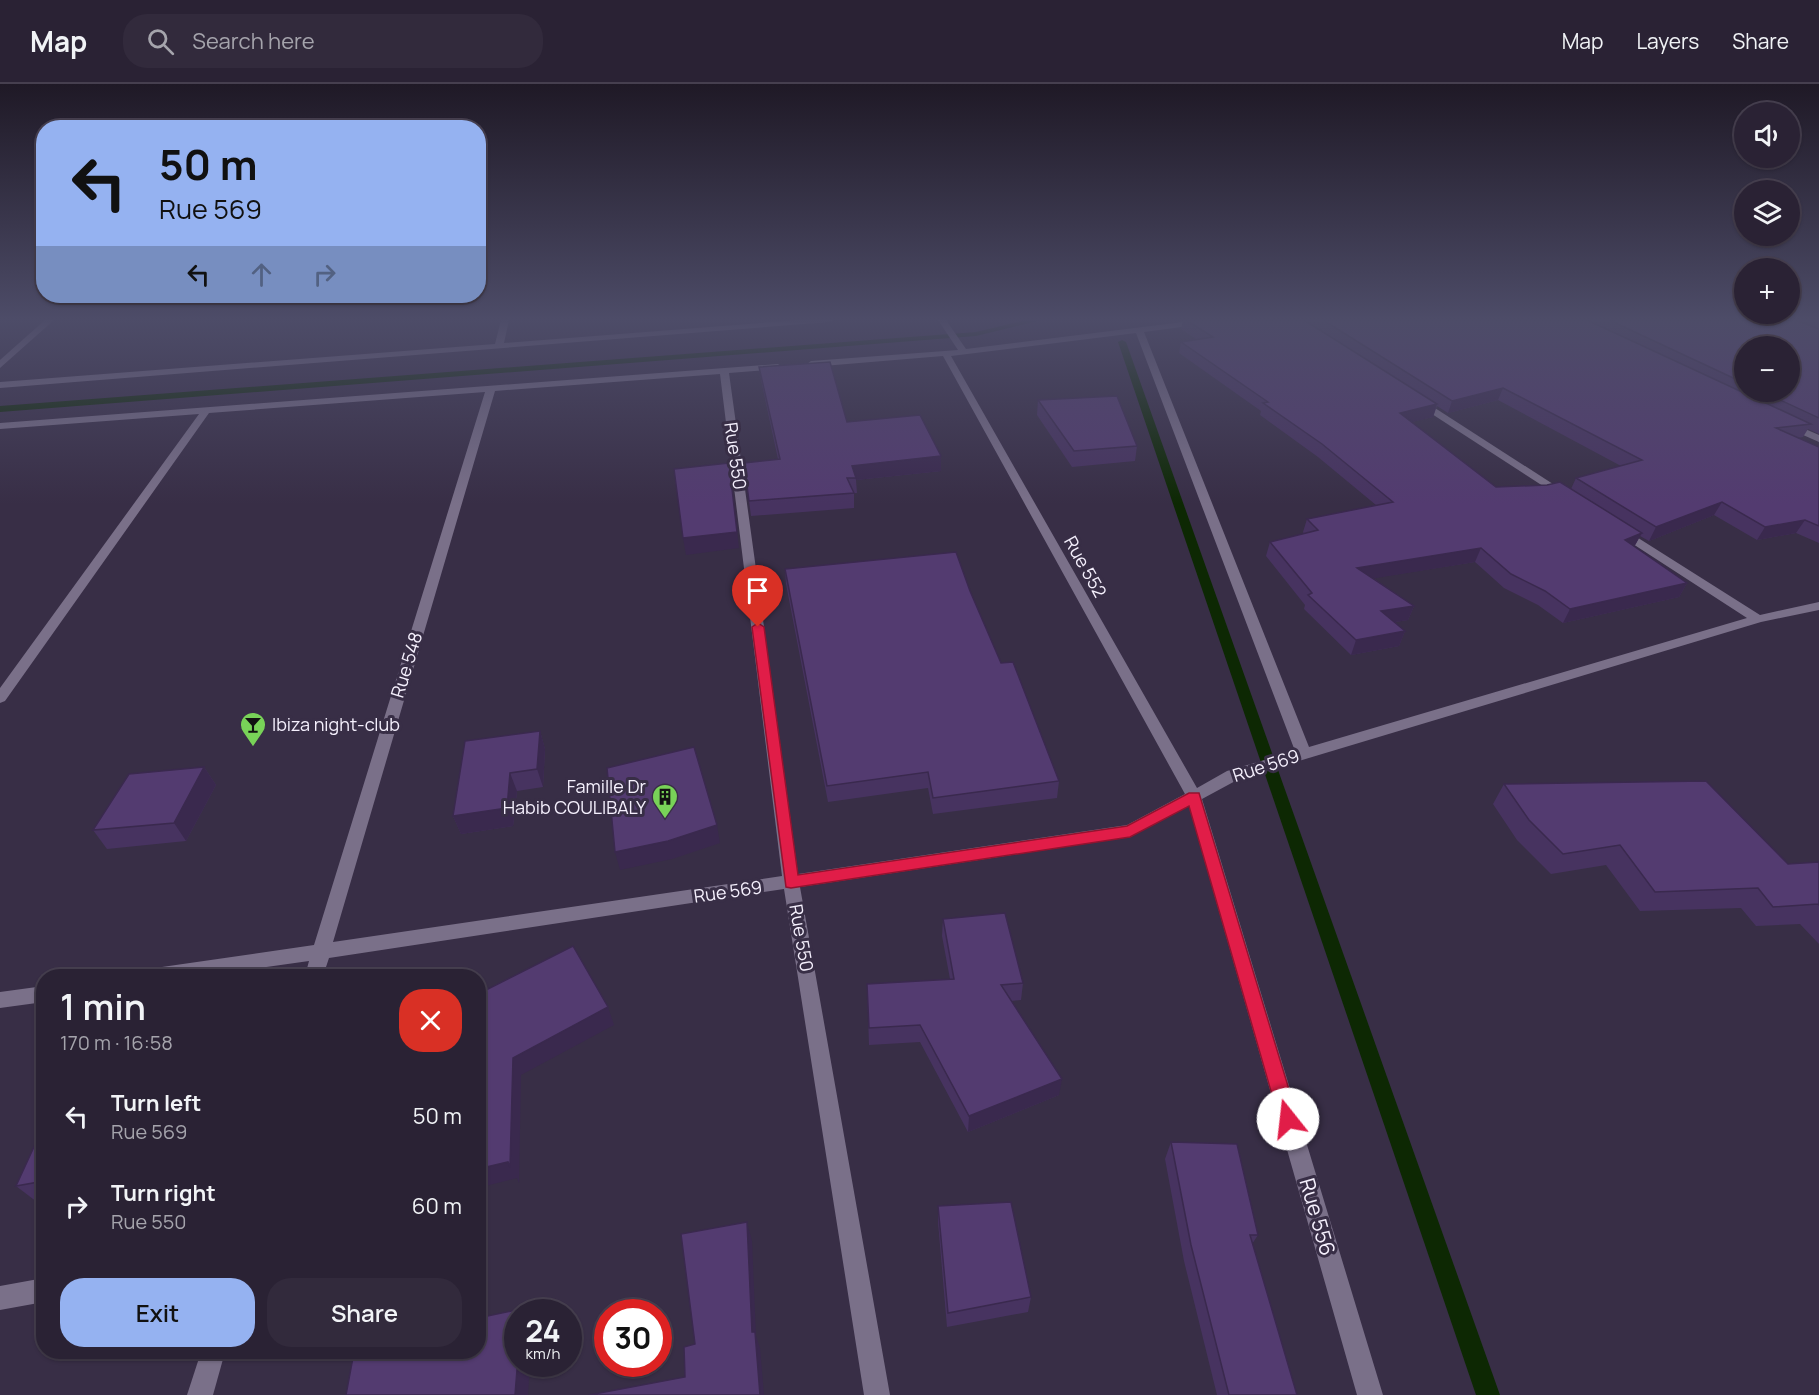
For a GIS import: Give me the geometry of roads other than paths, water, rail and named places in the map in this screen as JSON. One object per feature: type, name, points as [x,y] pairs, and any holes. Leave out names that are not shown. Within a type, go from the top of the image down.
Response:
[{"type":"street","points":[[0,385],[49,381]]},
{"type":"street","points":[[0,426],[592,381]]},
{"type":"street","name":"Rue 550","points":[[725,381],[791,882],[877,1395]]},
{"type":"street","name":"Rue 552","points":[[960,381],[1194,797]]},
{"type":"street","points":[[1159,381],[1304,754]]},
{"type":"street","name":"Rue 548","points":[[316,969],[491,389]]},
{"type":"street","points":[[1411,396],[1569,498]]},
{"type":"street","points":[[0,698],[206,411]]},
{"type":"street","points":[[1777,419],[1819,439]]},
{"type":"street","points":[[1609,524],[1758,620],[1813,608],[1819,616]]},
{"type":"street","name":"Rue 569","points":[[201,969],[1130,831],[1233,775],[1700,635],[1758,620]]},
{"type":"street","name":"Rue 556","points":[[1194,797],[1370,1395]]},
{"type":"street","points":[[0,1000],[36,995]]},
{"type":"street","points":[[0,1299],[36,1292]]},
{"type":"street","points":[[200,1395],[211,1359]]},
{"type":"waterway","points":[[0,409],[362,381]]},
{"type":"waterway","points":[[1136,381],[1488,1395]]},
{"type":"place","name":"Ibiza night-club","points":[[253,748]]},
{"type":"place","name":"Famille Dr Habib COULIBALY","points":[[665,820]]}]
